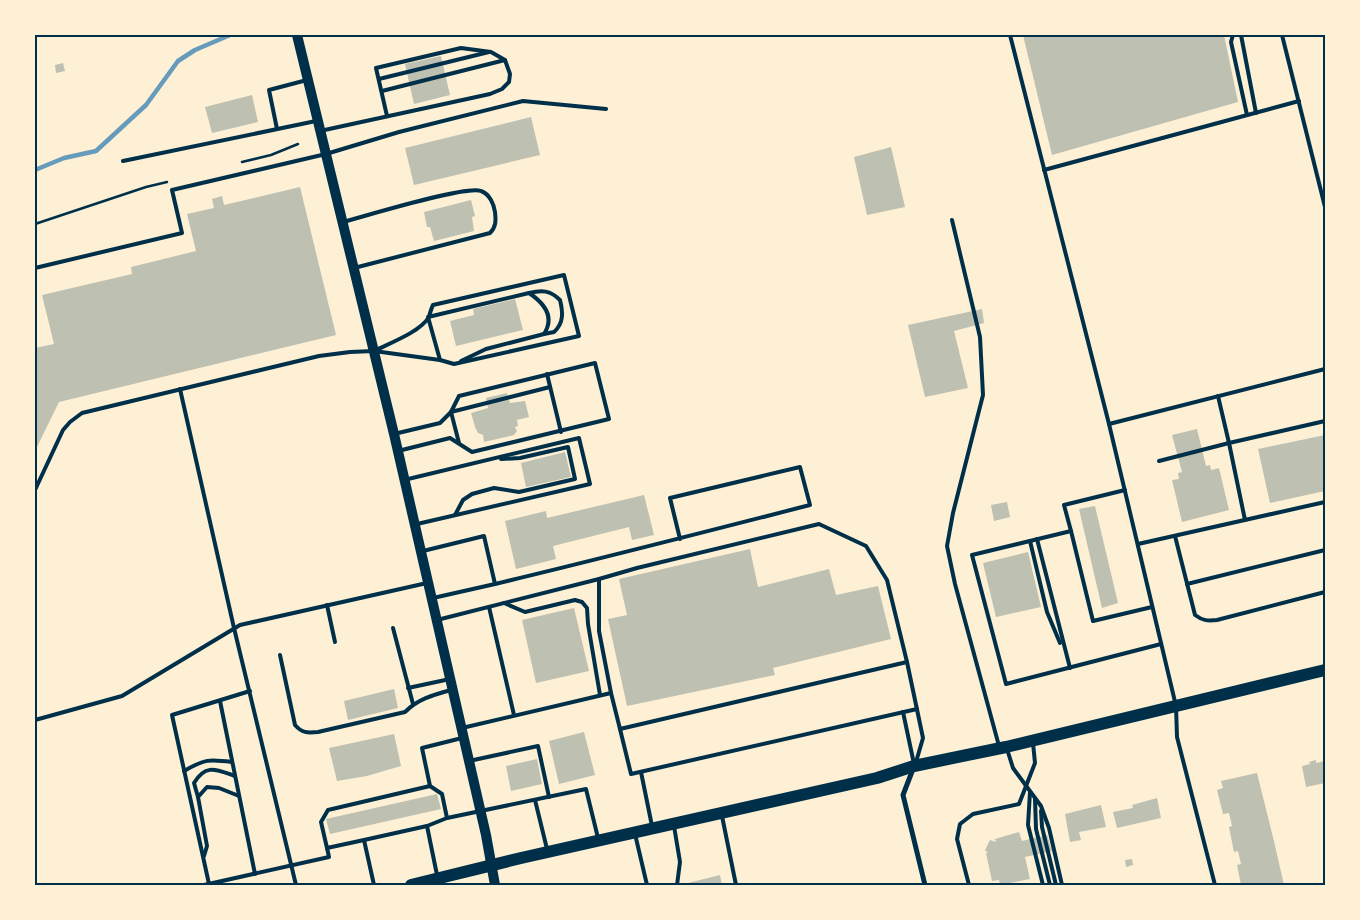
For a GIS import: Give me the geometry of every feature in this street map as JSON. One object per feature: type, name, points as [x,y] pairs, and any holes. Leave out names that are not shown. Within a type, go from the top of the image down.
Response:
[{"type":"main road","points":[[298,35],[398,451],[496,885]]},
{"type":"main road","points":[[416,884],[548,852],[877,778],[914,766],[1033,741],[1325,670]]},
{"type":"street","points":[[914,766],[903,795],[925,885]]},
{"type":"lane","points":[[1010,35],[1125,490],[1176,706],[1177,737],[1215,885]]},
{"type":"lane","points":[[1233,35],[1230,42],[1248,115]]},
{"type":"lane","points":[[1241,35],[1256,112]]},
{"type":"lane","points":[[1282,35],[1325,207]]},
{"type":"lane","points":[[122,161],[277,130],[387,116],[490,94],[502,89],[509,82],[508,65],[505,60],[491,52],[461,48],[376,68],[387,116]]},
{"type":"lane","points":[[379,79],[491,52]]},
{"type":"lane","points":[[382,91],[505,60]]},
{"type":"lane","points":[[277,130],[269,90],[308,80]]},
{"type":"lane","points":[[35,268],[182,233],[172,190],[326,154],[399,132],[523,101],[606,109]]},
{"type":"lane","points":[[1044,170],[1299,101]]},
{"type":"lane","points":[[343,222],[429,199],[472,190],[483,191],[489,197],[494,208],[496,222],[494,229],[490,233],[354,268]]},
{"type":"lane","points":[[952,220],[980,337],[983,395],[953,514],[947,546],[954,584],[1003,748],[1013,768],[1041,806],[1049,828],[1062,885]]},
{"type":"lane","points":[[35,490],[63,430],[79,414],[180,388],[319,356],[374,351],[440,360],[454,364],[579,336],[564,275],[433,305],[428,317],[420,326],[398,340],[374,351]]},
{"type":"lane","points":[[428,317],[541,290],[548,291],[560,300],[563,314],[561,323],[554,332],[486,349],[454,364]]},
{"type":"lane","points":[[529,293],[537,298],[548,315],[548,328],[544,334]]},
{"type":"lane","points":[[428,317],[440,360]]},
{"type":"lane","points":[[394,434],[440,423],[451,412],[459,396],[595,363],[609,419],[472,452],[450,438],[398,451]]},
{"type":"lane","points":[[1109,424],[1325,369]]},
{"type":"lane","points":[[547,374],[561,432]]},
{"type":"lane","points":[[451,412],[550,387]]},
{"type":"lane","points":[[180,388],[234,628],[296,885]]},
{"type":"lane","points":[[1218,396],[1245,520]]},
{"type":"lane","points":[[451,412],[459,443]]},
{"type":"lane","points":[[1159,461],[1325,421]]},
{"type":"lane","points":[[404,480],[578,438],[590,484],[414,524]]},
{"type":"lane","points":[[455,515],[463,500],[472,494],[494,488],[519,492],[575,479],[568,447],[520,458],[490,460]]},
{"type":"lane","points":[[432,598],[680,539],[810,505],[800,467],[670,498],[680,539]]},
{"type":"lane","points":[[1125,490],[1064,505],[1093,621],[1152,607]]},
{"type":"lane","points":[[1138,544],[1325,502]]},
{"type":"lane","points":[[437,620],[637,568],[819,524],[866,546],[887,580],[924,738],[914,766]]},
{"type":"lane","points":[[1070,531],[972,555],[1006,684],[1161,644]]},
{"type":"lane","points":[[421,551],[484,536],[495,584]]},
{"type":"lane","points":[[1175,536],[1195,615],[1202,620],[1208,621],[1325,592]]},
{"type":"lane","points":[[1037,539],[1065,654]]},
{"type":"lane","points":[[1030,541],[1048,612],[1070,668]]},
{"type":"lane","points":[[1187,584],[1325,550]]},
{"type":"lane","points":[[599,579],[599,631],[611,693],[631,774],[917,709]]},
{"type":"lane","points":[[35,720],[122,696],[234,628],[428,583]]},
{"type":"lane","points":[[504,603],[525,612],[574,600],[582,602],[587,608],[600,695]]},
{"type":"lane","points":[[327,605],[335,642]]},
{"type":"lane","points":[[489,607],[514,715]]},
{"type":"lane","points":[[394,628],[413,704]]},
{"type":"lane","points":[[280,655],[295,725],[301,732],[306,733],[318,732],[405,712],[413,704],[452,684]]},
{"type":"lane","points":[[620,729],[907,662]]},
{"type":"lane","points":[[408,688],[452,684]]},
{"type":"lane","points":[[209,884],[172,714],[250,691]]},
{"type":"lane","points":[[447,818],[442,794],[430,786],[422,748],[514,715],[611,693]]},
{"type":"lane","points":[[220,701],[255,874]]},
{"type":"lane","points":[[903,712],[914,766]]},
{"type":"lane","points":[[969,885],[957,839],[960,824],[973,814],[1019,804],[1035,763],[1033,741]]},
{"type":"lane","points":[[469,762],[538,746],[549,797]]},
{"type":"lane","points":[[184,771],[198,763],[210,760],[232,762]]},
{"type":"lane","points":[[203,858],[207,846],[194,782],[200,773],[213,768],[235,776]]},
{"type":"lane","points":[[641,772],[653,828]]},
{"type":"lane","points":[[204,885],[329,858],[322,822],[328,810],[430,786]]},
{"type":"lane","points":[[198,797],[207,787],[219,788],[239,796]]},
{"type":"lane","points":[[327,848],[427,826],[447,818],[586,789],[598,841]]},
{"type":"lane","points":[[1030,792],[1028,825],[1043,885]]},
{"type":"lane","points":[[1035,799],[1036,828],[1050,885]]},
{"type":"lane","points":[[536,800],[548,852]]},
{"type":"lane","points":[[1041,806],[1042,828],[1056,885]]},
{"type":"lane","points":[[721,813],[736,885]]},
{"type":"lane","points":[[674,824],[680,862],[676,885]]},
{"type":"lane","points":[[427,826],[438,878]]},
{"type":"lane","points":[[634,833],[647,885]]},
{"type":"lane","points":[[364,840],[374,885]]},
{"type":"building","points":[[1023,35],[1224,35],[1238,102],[1052,155]]},
{"type":"building","points":[[441,56],[450,95],[414,104],[405,64]]},
{"type":"building","points":[[63,63],[65,71],[56,73],[55,65]]},
{"type":"building","points":[[252,95],[258,122],[212,133],[205,107]]},
{"type":"building","points":[[531,117],[540,155],[414,185],[405,148]]},
{"type":"building","points":[[891,147],[905,207],[867,215],[854,157]]},
{"type":"building","points":[[300,187],[336,335],[59,402],[35,451],[35,348],[54,344],[42,295],[132,274],[131,267],[196,251],[187,214],[214,208],[212,199],[222,196],[224,205]]},
{"type":"building","points":[[471,200],[475,216],[472,217],[474,231],[434,241],[430,227],[427,227],[424,212]]},
{"type":"building","points":[[515,299],[523,330],[456,346],[450,321],[474,315],[473,309]]},
{"type":"building","points":[[982,309],[984,323],[954,331],[968,388],[925,397],[908,325]]},
{"type":"building","points":[[507,393],[510,403],[525,401],[529,417],[517,420],[518,426],[515,427],[517,431],[514,435],[484,442],[483,435],[478,433],[475,427],[471,413],[488,408],[486,398]]},
{"type":"building","points":[[1197,429],[1206,466],[1210,465],[1211,470],[1219,468],[1229,510],[1182,522],[1172,480],[1179,479],[1178,473],[1182,472],[1172,435]]},
{"type":"building","points":[[1325,435],[1325,491],[1270,503],[1258,449]]},
{"type":"building","points":[[565,452],[571,477],[526,487],[521,463]]},
{"type":"building","points":[[644,495],[654,535],[632,540],[629,527],[553,546],[556,559],[516,569],[505,521],[546,511],[547,518]]},
{"type":"building","points":[[1007,502],[1010,517],[994,521],[991,505]]},
{"type":"building","points":[[1095,506],[1118,603],[1102,608],[1079,509]]},
{"type":"building","points":[[750,549],[758,587],[829,569],[836,595],[878,586],[891,639],[773,668],[775,675],[627,706],[608,619],[627,615],[619,579]]},
{"type":"building","points":[[1028,552],[1041,607],[996,617],[983,563]]},
{"type":"building","points":[[574,608],[589,671],[536,683],[522,620]]},
{"type":"building","points":[[394,689],[398,708],[348,720],[344,701]]},
{"type":"building","points":[[584,732],[595,775],[559,784],[549,741]]},
{"type":"building","points":[[394,734],[401,766],[367,776],[337,781],[329,748]]},
{"type":"building","points":[[537,759],[542,784],[511,791],[506,766]]},
{"type":"building","points":[[1316,760],[1316,763],[1325,761],[1325,783],[1306,787],[1302,766]]},
{"type":"building","points":[[1257,773],[1284,885],[1241,885],[1237,865],[1241,864],[1238,851],[1234,852],[1229,827],[1232,826],[1229,813],[1223,814],[1217,790],[1223,788],[1221,781]]},
{"type":"building","points":[[437,794],[441,809],[330,834],[326,819]]},
{"type":"building","points":[[1157,798],[1161,818],[1117,828],[1113,812],[1133,808],[1132,805]]},
{"type":"building","points":[[1101,805],[1106,827],[1079,832],[1081,840],[1070,842],[1065,814]]},
{"type":"building","points":[[1019,832],[1022,841],[1047,835],[1052,851],[1025,857],[1030,879],[1000,885],[999,880],[992,881],[986,853],[988,853],[985,850],[990,840],[996,842],[995,839]]},
{"type":"building","points":[[1132,859],[1133,865],[1126,867],[1125,860]]},
{"type":"building","points":[[720,875],[722,885],[688,885],[688,883]]},
{"type":"waterway","points":[[35,170],[64,158],[96,151],[146,105],[178,61],[195,50],[230,35]]}]
